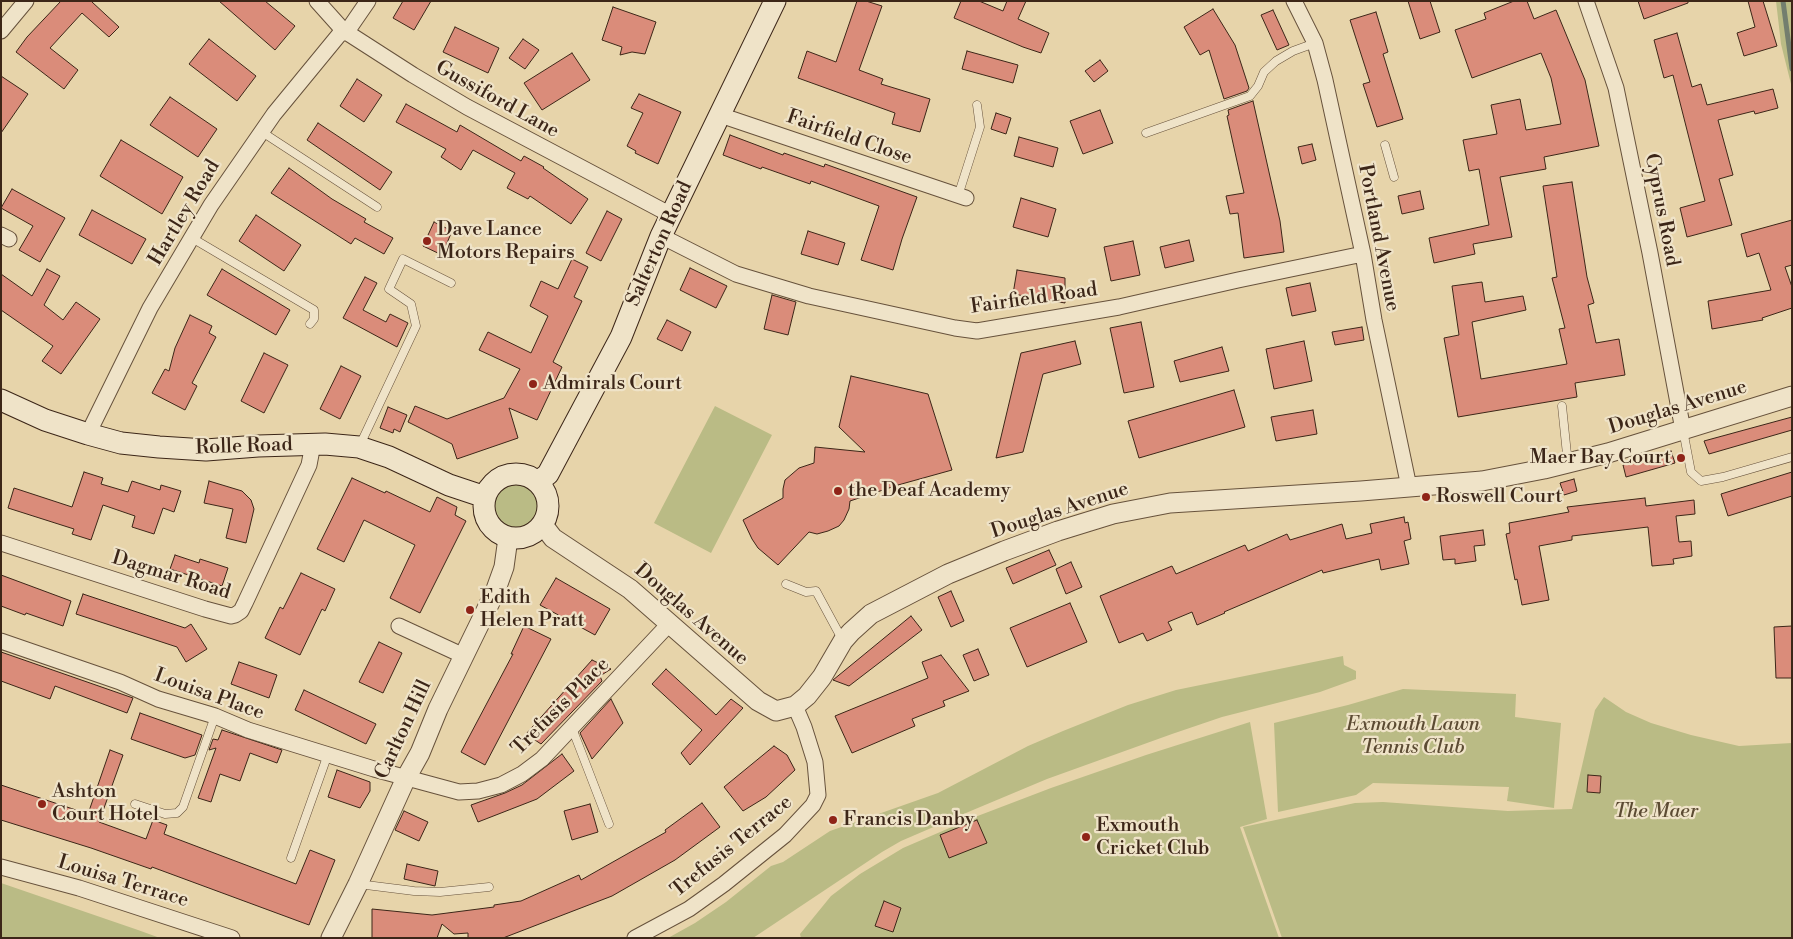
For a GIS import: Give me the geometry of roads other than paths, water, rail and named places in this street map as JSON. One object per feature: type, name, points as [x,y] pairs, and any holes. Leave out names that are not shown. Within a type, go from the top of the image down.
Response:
[{"type":"main road","name":"Salterton Road","points":[[538,482],[548,474],[621,337],[661,236],[775,1]]},
{"type":"main road","name":"Rolle Road","points":[[2,405],[88,434],[121,443],[159,448],[206,450],[313,444],[359,447],[389,457],[449,485],[485,497]]},
{"type":"main road","points":[[513,474],[526,476],[538,482],[546,495],[548,510],[543,525],[533,534],[521,538],[508,538],[496,532],[488,522],[484,510],[485,497],[491,486],[501,478],[513,474]]},
{"type":"street","points":[[1,31],[26,1]]},
{"type":"street","name":"Gussiford Lane","points":[[317,1],[344,31],[365,46],[467,107],[671,215]]},
{"type":"street","name":"Hartley Road","points":[[88,434],[150,308],[211,204],[274,114],[368,1]]},
{"type":"street","name":"Portland Avenue","points":[[1294,1],[1315,43],[1325,80],[1363,254],[1374,320],[1409,487]]},
{"type":"street","name":"Cyprus Road","points":[[1586,1],[1616,88],[1650,253],[1683,430]]},
{"type":"street","name":"Fairfield Close","points":[[720,115],[962,197]]},
{"type":"street","name":"Fairfield Road","points":[[661,236],[736,274],[809,296],[955,328],[977,331],[1119,307],[1363,254]]},
{"type":"street","name":"Douglas Avenue","points":[[543,525],[553,538],[630,589],[758,701],[776,711],[795,706],[807,696],[844,641],[871,614],[948,574],[1032,540],[1113,514],[1170,503],[1482,481],[1568,464],[1792,396]]},
{"type":"street","name":"Dagmar Road","points":[[1,543],[196,606],[230,616],[235,615],[241,611],[310,465],[313,444]]},
{"type":"street","name":"Carlton Hill","points":[[331,938],[495,592],[504,567],[508,538]]},
{"type":"street","name":"Trefusis Place","points":[[406,778],[459,792],[478,791],[500,785],[522,774],[542,759],[670,623]]},
{"type":"street","points":[[399,626],[464,656]]},
{"type":"street","name":"Louisa Place","points":[[1,641],[120,682],[158,700],[215,716],[248,730],[406,778]]},
{"type":"street","name":"Trefusis Terrace","points":[[635,938],[668,922],[717,889],[785,835],[813,805],[818,795],[815,762],[795,706]]},
{"type":"street","name":"Louisa Terrace","points":[[1,867],[79,888],[232,938]]},
{"type":"lane","points":[[1146,133],[1250,96],[1258,86],[1264,72],[1276,61],[1293,51],[1315,43]]},
{"type":"lane","points":[[962,197],[980,127],[977,105]]},
{"type":"lane","points":[[262,132],[377,206]]},
{"type":"lane","points":[[1386,145],[1394,178]]},
{"type":"lane","points":[[192,238],[314,310],[314,319],[310,324]]},
{"type":"lane","points":[[359,447],[416,326],[411,304],[388,289],[403,260],[451,283]]},
{"type":"lane","points":[[1562,406],[1568,464]]},
{"type":"lane","points":[[1683,430],[1690,472],[1701,481],[1792,457]]},
{"type":"lane","points":[[786,584],[806,592],[816,592],[844,641]]},
{"type":"lane","points":[[135,804],[165,814],[177,812],[183,807],[215,716]]},
{"type":"lane","points":[[572,728],[610,824]]},
{"type":"lane","points":[[291,858],[328,754]]},
{"type":"lane","points":[[358,884],[414,891],[440,892],[490,887]]},
{"type":"waterway","points":[[1783,1],[1792,69]]},
{"type":"place","name":"Dave Lance Motors Repairs","points":[[427,241]]},
{"type":"place","name":"Admirals Court","points":[[533,384]]},
{"type":"place","name":"Maer Bay Court","points":[[1681,458]]},
{"type":"place","name":"the Deaf Academy","points":[[838,491]]},
{"type":"place","name":"Roswell Court","points":[[1426,497]]},
{"type":"place","name":"Edith Helen Pratt","points":[[470,610]]},
{"type":"place","name":"Ashton Court Hotel","points":[[42,804]]},
{"type":"place","name":"Francis Danby","points":[[833,820]]},
{"type":"place","name":"Exmouth Cricket Club","points":[[1086,837]]},
{"type":"park label","name":"Exmouth Lawn Tennis Club","points":[[1413,736]]},
{"type":"park label","name":"The Maer","points":[[1656,812]]}]
